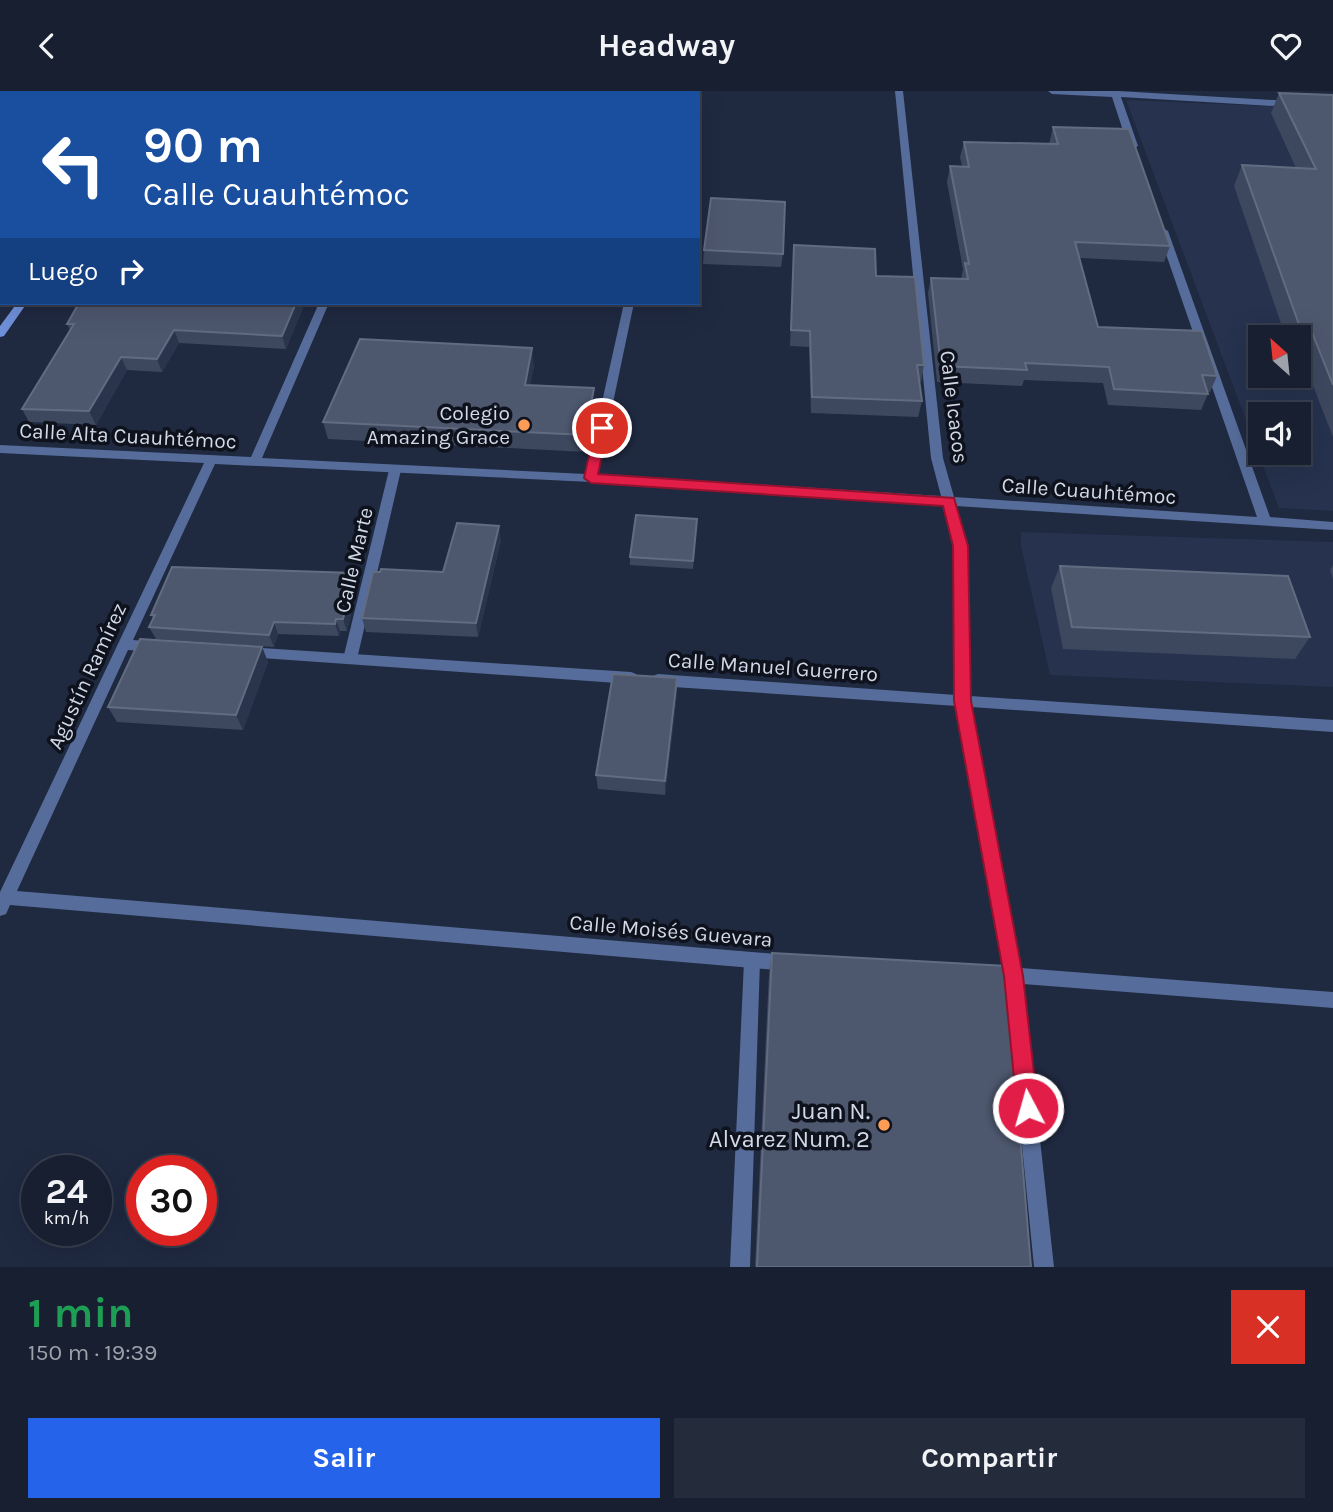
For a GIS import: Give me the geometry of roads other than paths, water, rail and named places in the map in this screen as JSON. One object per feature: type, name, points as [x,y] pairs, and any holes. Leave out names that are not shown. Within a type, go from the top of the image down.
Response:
[{"type":"main road","points":[[0,334],[21,305]]},
{"type":"street","name":"Calle Icacos","points":[[899,91],[937,458],[961,546],[962,701],[1014,976],[1044,1267]]},
{"type":"street","points":[[1052,91],[1306,104]]},
{"type":"street","points":[[1114,94],[1138,161]]},
{"type":"street","points":[[1160,225],[1265,522]]},
{"type":"street","points":[[255,461],[323,305]]},
{"type":"street","points":[[591,478],[629,305]]},
{"type":"street","name":"Calle Alta Cuauhtémoc","points":[[0,449],[255,461]]},
{"type":"street","name":"Agustín Ramírez","points":[[3,903],[211,460]]},
{"type":"street","name":"Calle Cuauhtémoc","points":[[255,461],[591,478],[1333,526]]},
{"type":"street","name":"Calle Marte","points":[[350,659],[395,470]]},
{"type":"street","points":[[126,645],[165,648]]},
{"type":"street","name":"Calle Manuel Guerrero","points":[[231,652],[1333,726]]},
{"type":"street","name":"Calle Moisés Guevara","points":[[3,903],[807,964]]},
{"type":"street","points":[[740,1267],[752,961]]},
{"type":"street","points":[[973,973],[1333,1000]]},
{"type":"place","name":"Colegio Amazing Grace","points":[[524,425]]},
{"type":"place","name":"Juan N. Alvarez Num. 2","points":[[884,1125]]}]
